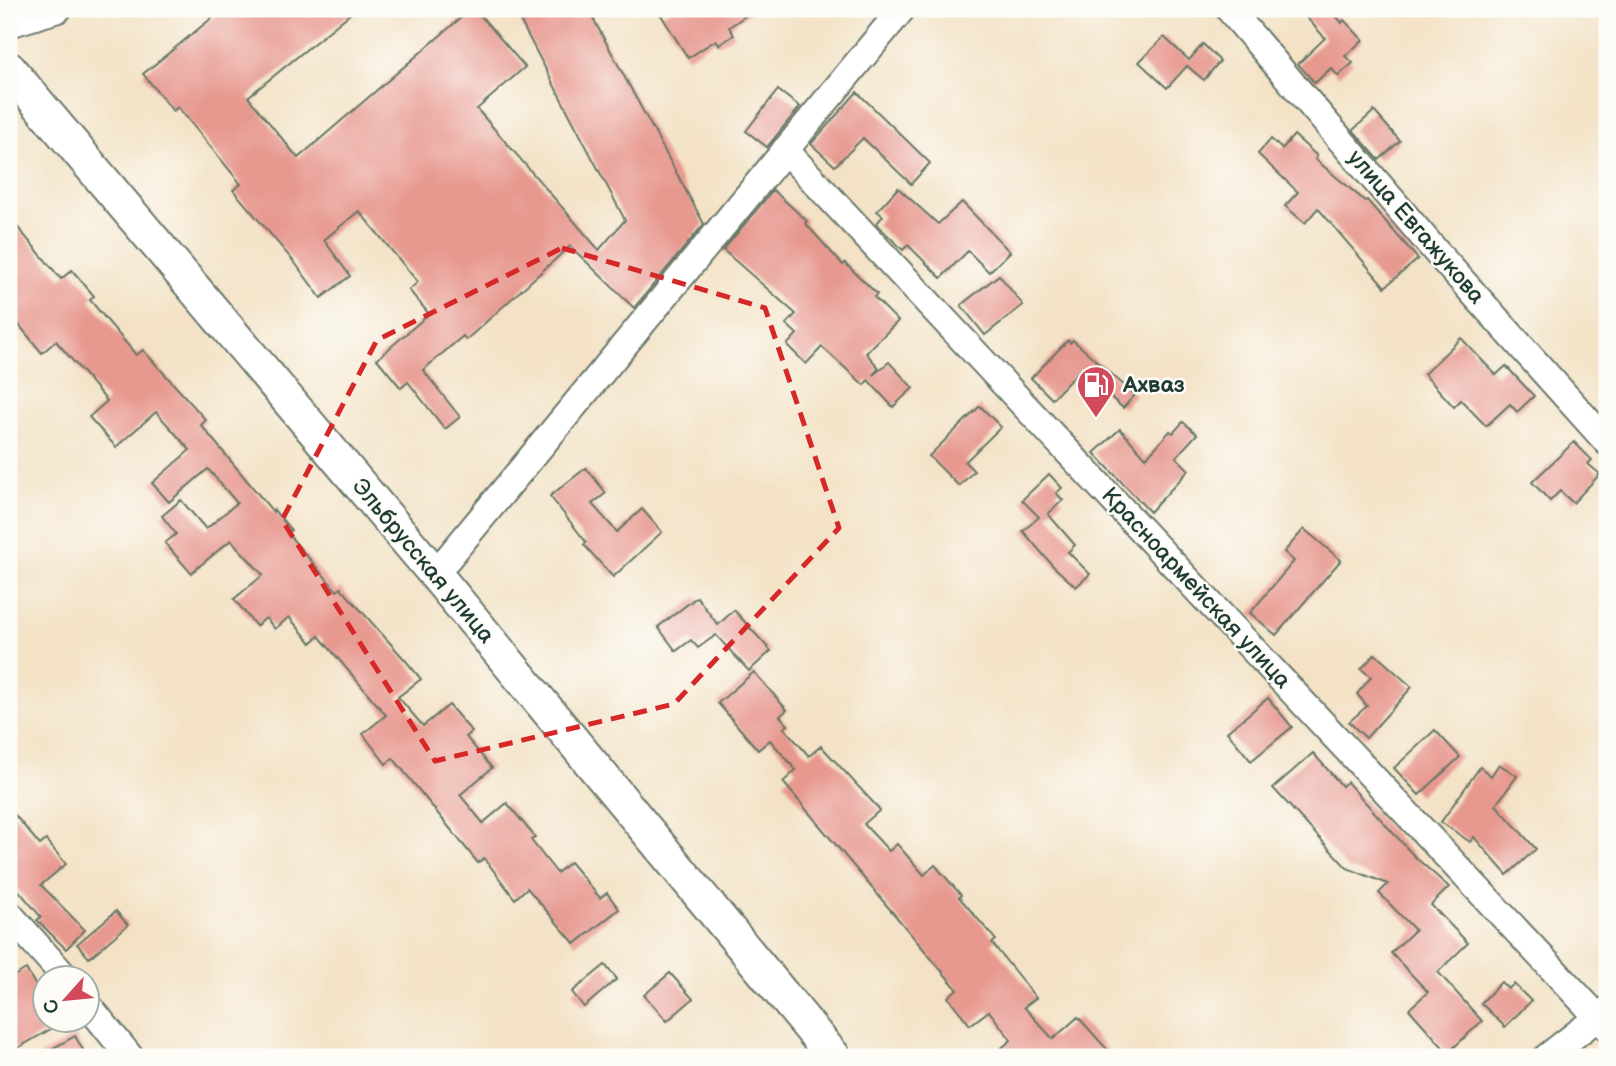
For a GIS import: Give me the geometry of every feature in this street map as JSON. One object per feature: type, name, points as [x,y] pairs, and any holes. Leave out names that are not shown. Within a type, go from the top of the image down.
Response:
[{"type":"street","points":[[9,24],[58,9]]},
{"type":"street","points":[[435,573],[902,9]]},
{"type":"street","name":"улица Евгажукова","points":[[1229,9],[1438,254],[1607,442]]},
{"type":"street","name":"Эльбрусская улица","points":[[9,69],[435,573],[834,1057]]},
{"type":"street","name":"Красноармейская улица","points":[[785,149],[1604,1019]]},
{"type":"street","points":[[9,914],[54,964]]},
{"type":"street","points":[[1547,1057],[1604,1019]]},
{"type":"street","points":[[102,1023],[130,1057]]},
{"type":"highlighted area","points":[[562,248],[765,308],[839,528],[674,704],[435,761],[282,520],[377,340]]},
{"type":"building","points":[[223,9],[356,9],[248,97],[298,158],[471,9],[475,9],[525,67],[477,109],[599,250],[625,220],[514,9],[588,9],[704,224],[634,308],[570,246],[466,340],[463,336],[423,370],[460,417],[445,429],[408,382],[401,388],[377,359],[429,314],[409,290],[418,282],[359,211],[324,240],[350,276],[321,298],[233,190],[241,184],[178,107],[173,111],[143,74]]},
{"type":"building","points":[[672,9],[756,9],[729,27],[734,35],[719,45],[716,40],[688,58],[661,15]]},
{"type":"building","points":[[1299,9],[1330,9],[1363,40],[1345,56],[1353,63],[1338,76],[1331,68],[1315,83],[1298,64],[1325,38]]},
{"type":"building","points":[[1164,37],[1189,60],[1203,44],[1220,61],[1204,80],[1187,66],[1167,88],[1139,62]]},
{"type":"building","points":[[778,90],[800,107],[767,147],[746,131]]},
{"type":"building","points":[[857,92],[930,163],[911,184],[863,138],[835,166],[811,144]]},
{"type":"building","points":[[1374,111],[1400,141],[1379,160],[1353,130]]},
{"type":"building","points":[[1294,135],[1317,156],[1315,159],[1367,200],[1418,259],[1385,287],[1318,208],[1305,223],[1285,206],[1298,192],[1258,154],[1271,139],[1282,149]]},
{"type":"building","points":[[898,188],[938,224],[962,202],[1010,252],[989,272],[968,251],[941,278],[908,245],[903,250],[876,224],[883,216],[877,211]]},
{"type":"building","points":[[773,190],[807,221],[805,223],[843,265],[845,263],[877,294],[874,297],[898,321],[866,353],[879,368],[873,375],[889,362],[913,388],[893,407],[868,380],[864,385],[822,347],[806,364],[787,345],[797,334],[786,324],[796,314],[723,250]]},
{"type":"building","points":[[9,217],[61,279],[72,270],[94,296],[90,300],[136,355],[143,350],[206,420],[201,425],[291,530],[287,533],[337,591],[341,588],[421,679],[398,697],[423,726],[449,705],[472,732],[466,737],[492,768],[460,795],[483,823],[507,803],[535,837],[531,840],[557,873],[570,862],[600,898],[607,893],[619,909],[575,944],[527,888],[515,899],[484,858],[478,863],[393,758],[386,764],[363,734],[386,715],[319,636],[311,643],[289,617],[275,629],[266,618],[256,626],[234,599],[263,575],[231,540],[191,573],[165,543],[176,534],[162,516],[181,500],[206,529],[237,503],[208,469],[169,502],[152,483],[190,450],[156,412],[116,447],[89,417],[107,401],[56,341],[42,353],[9,313]]},
{"type":"building","points":[[999,275],[1023,305],[985,335],[961,305]]},
{"type":"building","points":[[1461,338],[1496,375],[1506,366],[1534,396],[1517,412],[1510,404],[1486,426],[1461,400],[1454,407],[1424,374]]},
{"type":"building","points":[[1068,340],[1070,343],[1073,340],[1135,395],[1123,408],[1080,370],[1052,399],[1031,378]]},
{"type":"building","points":[[980,406],[1001,427],[965,462],[974,471],[959,486],[929,456]]},
{"type":"building","points":[[1183,422],[1197,434],[1176,457],[1189,470],[1150,512],[1094,453],[1120,429],[1146,458],[1170,431],[1173,433]]},
{"type":"building","points":[[1574,442],[1592,460],[1588,464],[1600,474],[1573,503],[1560,491],[1550,501],[1532,482]]},
{"type":"building","points":[[586,468],[606,493],[592,504],[617,532],[642,509],[662,532],[613,577],[584,545],[586,542],[550,496]]},
{"type":"building","points":[[1049,474],[1062,488],[1056,493],[1063,500],[1048,514],[1075,545],[1068,552],[1090,574],[1076,587],[1053,566],[1023,531],[1039,517],[1022,500]]},
{"type":"building","points":[[1304,529],[1341,560],[1276,635],[1250,613],[1294,561],[1284,552]]},
{"type":"building","points":[[697,597],[718,625],[734,610],[771,651],[749,671],[716,635],[698,648],[691,640],[676,651],[658,627]]},
{"type":"building","points":[[1375,654],[1412,687],[1366,738],[1349,722],[1367,706],[1357,694],[1371,677],[1361,669]]},
{"type":"building","points":[[754,672],[787,710],[780,716],[788,725],[784,728],[809,756],[821,746],[880,810],[864,824],[889,851],[897,844],[924,875],[935,865],[961,895],[959,897],[996,940],[992,943],[1036,998],[1024,1007],[1053,1039],[1078,1017],[1114,1057],[991,1057],[1011,1040],[989,1011],[970,1025],[948,997],[957,989],[783,782],[796,770],[770,740],[758,750],[718,703]]},
{"type":"building","points":[[1268,698],[1292,727],[1251,761],[1227,732]]},
{"type":"building","points":[[1435,730],[1460,757],[1419,795],[1394,768]]},
{"type":"building","points":[[1313,753],[1342,786],[1347,782],[1415,857],[1449,887],[1431,905],[1468,943],[1438,972],[1482,1021],[1448,1053],[1409,1009],[1428,992],[1391,953],[1415,930],[1379,893],[1388,884],[1347,868],[1273,788]]},
{"type":"building","points":[[1499,764],[1517,776],[1496,805],[1536,849],[1507,875],[1474,837],[1470,842],[1441,822],[1480,767],[1491,776]]},
{"type":"building","points":[[9,808],[40,845],[46,840],[66,864],[41,885],[85,930],[66,949],[37,920],[41,917],[9,879]]},
{"type":"building","points":[[116,911],[128,925],[89,958],[77,944]]},
{"type":"building","points":[[605,965],[617,979],[584,1007],[572,992]]},
{"type":"building","points":[[26,969],[32,979],[32,1034],[42,1034],[9,1053],[9,979]]},
{"type":"building","points":[[670,973],[693,999],[667,1021],[644,995]]},
{"type":"building","points":[[1501,982],[1508,989],[1514,984],[1531,1001],[1505,1027],[1481,1003]]},
{"type":"building","points":[[75,1036],[87,1057],[37,1057]]},
{"type":"place","name":"Ахваз","points":[[1096,419]]}]
